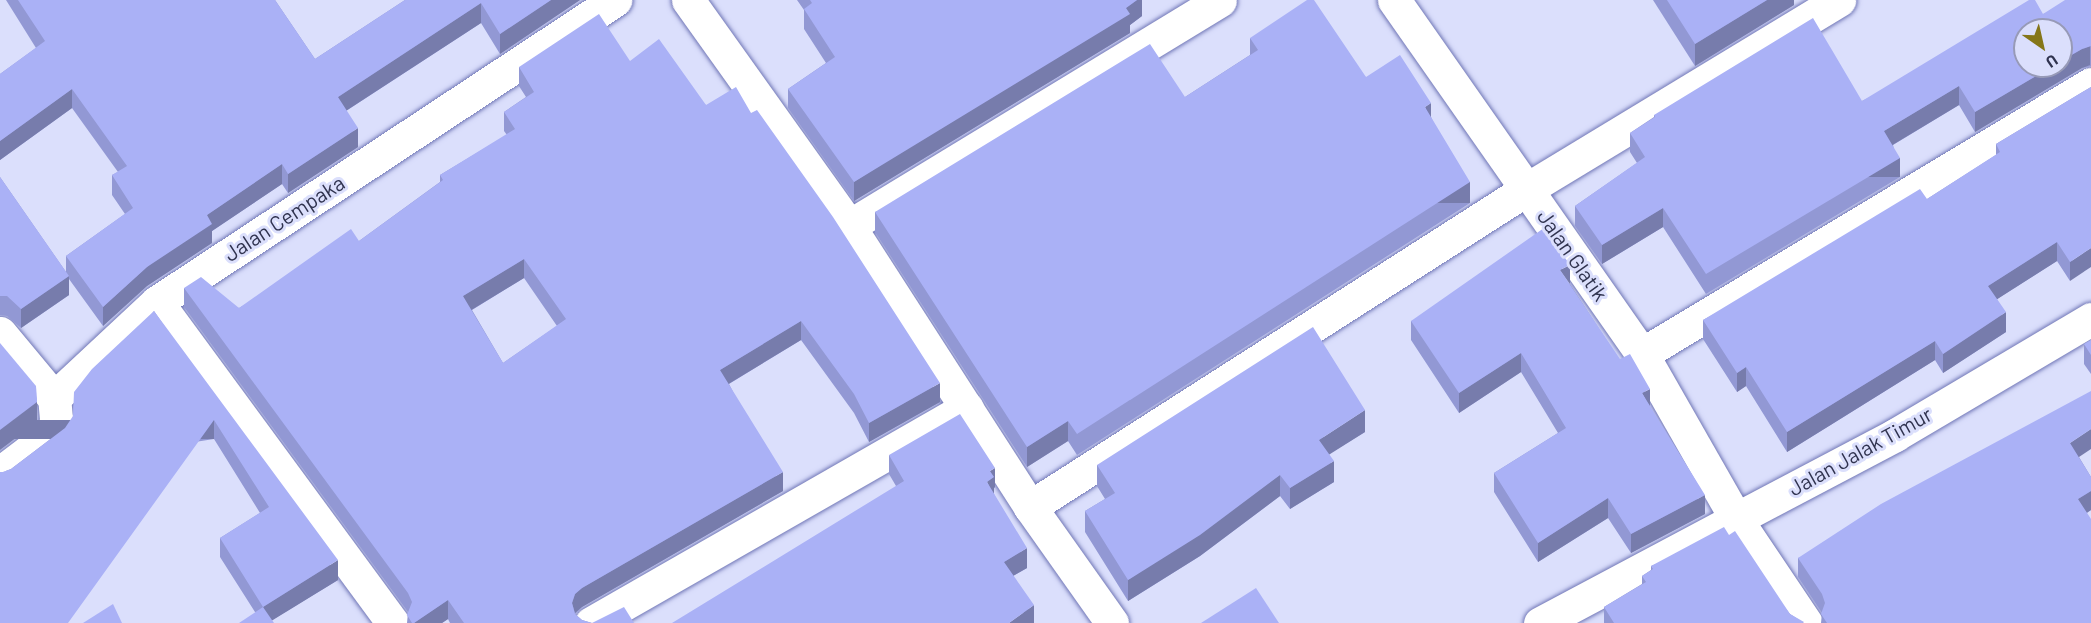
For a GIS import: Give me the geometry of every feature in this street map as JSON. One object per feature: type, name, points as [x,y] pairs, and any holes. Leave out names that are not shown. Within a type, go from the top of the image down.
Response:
[{"type":"street","name":"Jalan Cempaka","points":[[54,398],[157,302],[615,0]]},
{"type":"street","points":[[688,0],[849,226],[1030,507],[1112,623]]},
{"type":"street","points":[[849,226],[1220,0]]},
{"type":"street","name":"Jalan Glatik","points":[[1394,0],[1642,354],[1736,519]]},
{"type":"street","points":[[1030,507],[1527,189],[1839,0]]},
{"type":"street","points":[[1642,354],[2091,84]]},
{"type":"street","points":[[157,302],[393,623]]},
{"type":"street","name":"Jalan Jalak Timur","points":[[1540,623],[1895,435],[2091,320]]},
{"type":"street","points":[[0,333],[54,398],[56,419],[54,432],[0,473]]},
{"type":"street","points":[[591,623],[967,408]]},
{"type":"street","points":[[1736,519],[1806,623]]},
{"type":"building","points":[[18,0],[275,0],[315,59],[405,0],[551,0],[500,34],[481,3],[338,97],[358,128],[288,174],[282,164],[207,215],[212,224],[147,267],[103,307],[66,256],[133,208],[112,175],[127,166],[72,89],[0,141],[0,74],[45,41]]},
{"type":"building","points":[[810,0],[1137,0],[1126,8],[1130,14],[854,182],[788,89],[835,57],[804,9],[812,3]]},
{"type":"building","points":[[1307,0],[1314,0],[1366,77],[1400,55],[1431,103],[1425,107],[1470,182],[1077,434],[1068,421],[1027,447],[875,212],[1150,44],[1185,97],[1258,50],[1250,38]]},
{"type":"building","points":[[1667,0],[1767,0],[1695,44]]},
{"type":"building","points":[[2029,0],[2035,0],[2043,14],[2065,0],[2091,0],[2091,46],[2073,54],[2073,18],[2013,18],[2013,78],[2033,78],[1975,112],[1959,86],[1884,131],[1900,158],[1706,274],[1663,208],[1602,245],[1575,206],[1645,157],[1630,133],[1655,117],[1654,115],[1813,18],[1862,101]]},
{"type":"building","points":[[599,14],[630,61],[659,39],[706,105],[736,87],[751,113],[757,110],[833,217],[940,383],[869,423],[854,394],[801,321],[720,370],[783,472],[582,588],[575,594],[572,603],[575,614],[582,620],[592,623],[464,623],[448,600],[412,623],[407,615],[412,602],[408,593],[184,288],[201,277],[239,308],[351,229],[359,241],[443,180],[440,175],[515,129],[504,112],[534,92],[519,67]],"holes":[[[524,259],[566,319],[503,363],[463,296]]]},
{"type":"building","points":[[2091,87],[2091,248],[2070,262],[2057,242],[1988,286],[2006,312],[1943,354],[1935,341],[1787,432],[1746,367],[1737,373],[1703,320],[1920,189],[1927,199],[2000,152],[1996,144]]},
{"type":"building","points":[[0,177],[69,276],[21,309],[7,296],[0,296]]},
{"type":"building","points":[[1544,228],[1570,265],[1560,270],[1620,359],[1630,354],[1650,389],[1642,393],[1705,495],[1631,534],[1608,498],[1538,543],[1494,473],[1566,428],[1521,353],[1459,393],[1411,321]]},
{"type":"building","points":[[154,311],[338,560],[263,607],[220,538],[269,507],[214,420],[68,623],[0,623],[0,472],[11,469],[65,428],[73,416],[74,392],[92,369]]},
{"type":"building","points":[[1313,327],[1365,410],[1319,440],[1334,461],[1290,488],[1280,475],[1200,535],[1128,580],[1085,511],[1115,493],[1097,465]]},
{"type":"building","points":[[2091,340],[2091,355],[2084,344]]},
{"type":"building","points":[[0,343],[36,386],[37,402],[0,430]]},
{"type":"building","points":[[2091,391],[2091,429],[2070,443],[2091,477],[2091,491],[2078,499],[2091,519],[2091,623],[1827,623],[1821,614],[1825,603],[1822,594],[1798,558],[1881,504]]},
{"type":"building","points":[[960,414],[995,468],[990,471],[994,477],[987,482],[1027,548],[1004,562],[1034,605],[1009,623],[672,623],[904,481],[889,455]]},
{"type":"building","points":[[1724,527],[1729,535],[1735,531],[1790,614],[1804,622],[1614,623],[1604,607],[1646,582],[1642,576],[1653,569],[1651,566]]},
{"type":"building","points":[[1256,588],[1279,623],[1201,623]]},
{"type":"building","points":[[113,604],[122,623],[83,623]]},
{"type":"building","points":[[263,607],[274,623],[239,623]]},
{"type":"building","points":[[624,607],[634,623],[592,623]]}]
